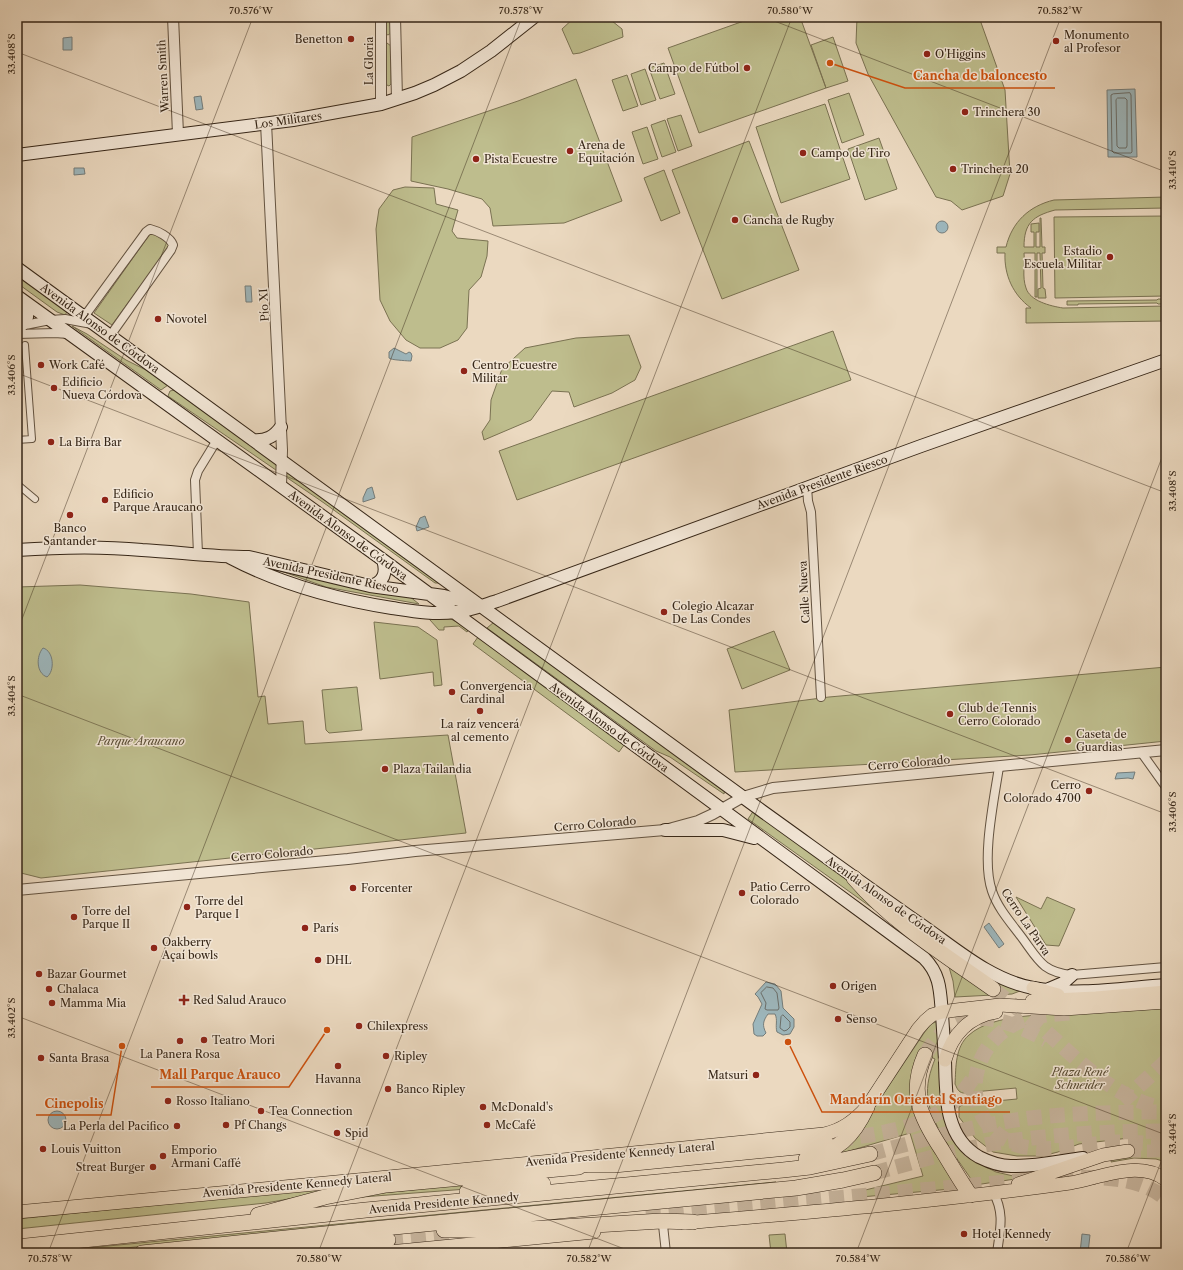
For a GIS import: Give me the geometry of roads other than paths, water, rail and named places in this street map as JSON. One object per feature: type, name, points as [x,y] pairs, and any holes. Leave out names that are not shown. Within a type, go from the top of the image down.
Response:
[{"type":"highway","points":[[854,878],[876,902],[892,916],[993,989]]},
{"type":"highway","points":[[925,1055],[921,1064],[917,1083],[920,1110],[927,1127],[970,1195]]},
{"type":"highway","points":[[366,1210],[498,1187],[585,1181],[805,1159],[825,1153],[845,1141],[859,1123],[867,1107]]},
{"type":"highway","points":[[558,1159],[590,1165],[614,1165],[827,1144]]},
{"type":"highway","name":"Avenida Presidente Kennedy","points":[[17,1247],[366,1210],[783,1170],[810,1167],[870,1154]]},
{"type":"highway","points":[[224,1226],[301,1202],[386,1185],[579,1167]]},
{"type":"highway","name":"Avenida Presidente Kennedy","points":[[142,1253],[373,1228],[796,1188],[819,1185],[874,1173]]},
{"type":"highway","points":[[373,1228],[512,1230],[661,1221],[693,1222]]},
{"type":"highway","points":[[165,1251],[257,1251],[388,1240]]},
{"type":"highway","points":[[17,1242],[64,1242]]},
{"type":"main road","name":"Los Militares","points":[[17,155],[266,124],[381,104],[434,85],[461,71],[491,51],[534,17]]},
{"type":"main road","name":"Avenida Alonso de Córdova","points":[[17,268],[282,460],[479,606],[637,719],[854,878],[979,966],[1003,978],[1033,988],[1048,990],[1091,991],[1166,984]]},
{"type":"main road","name":"Avenida Alonso de Córdova","points":[[17,296],[432,595],[924,958],[936,974],[939,986],[945,1060],[946,1100],[952,1125],[962,1143],[976,1155],[993,1163],[1011,1166],[1043,1164],[1103,1155]]},
{"type":"main road","points":[[18,329],[27,317],[28,304]]},
{"type":"main road","name":"Avenida Presidente Riesco","points":[[229,557],[247,567],[276,579],[324,594],[359,602],[407,610],[432,613],[455,613],[497,601],[807,487],[1166,360]]},
{"type":"main road","points":[[253,440],[267,439],[281,427]]},
{"type":"main road","name":"Avenida Presidente Riesco","points":[[17,550],[78,547],[249,557],[370,586],[456,599],[479,606]]},
{"type":"main road","points":[[370,586],[375,585],[383,578],[385,566],[383,560]]},
{"type":"main road","points":[[664,830],[723,830],[763,840]]},
{"type":"main road","points":[[1048,990],[1063,983],[1072,975]]},
{"type":"main road","points":[[1033,988],[1073,999]]},
{"type":"main road","points":[[1000,1005],[1037,1000],[1096,998],[1166,992]]},
{"type":"main road","name":"Avenida Presidente Kennedy Lateral","points":[[17,1212],[824,1134],[846,1126],[867,1107],[921,1025],[932,1015],[942,1012],[1000,1005],[1064,1009],[1166,1002]]},
{"type":"main road","points":[[945,1060],[954,1038],[965,1026],[979,1017],[998,1012],[1064,1009]]},
{"type":"main road","points":[[993,1192],[1103,1155],[1128,1150]]},
{"type":"main road","points":[[379,1253],[970,1195],[1082,1181],[1135,1170],[1153,1172],[1166,1180]]},
{"type":"street","name":"Warren Smith","points":[[172,17],[178,134]]},
{"type":"street","name":"La Gloria","points":[[381,17],[381,104]]},
{"type":"street","points":[[395,17],[397,99]]},
{"type":"street","points":[[381,38],[396,38]]},
{"type":"street","name":"Pío XI","points":[[266,124],[281,427],[281,486]]},
{"type":"street","points":[[84,317],[146,232],[150,229],[156,230],[171,240],[173,245],[171,250],[110,336]]},
{"type":"street","points":[[18,329],[50,320],[65,319],[94,324]]},
{"type":"street","points":[[18,329],[69,334]]},
{"type":"street","points":[[17,440],[32,439],[25,345]]},
{"type":"street","points":[[198,554],[195,480],[198,470],[217,440]]},
{"type":"street","points":[[17,484],[35,499]]},
{"type":"street","name":"Calle Nueva","points":[[807,487],[808,501],[811,512],[821,697]]},
{"type":"street","name":"Cerro Colorado","points":[[17,890],[415,851],[664,830],[698,821],[743,797],[773,788],[1166,750]]},
{"type":"street","points":[[1141,752],[1166,787]]},
{"type":"street","name":"Cerro La Parva","points":[[999,767],[988,851],[988,876],[992,890],[1000,906],[1037,959],[1051,970],[1061,974],[1072,975],[1166,967]]},
{"type":"street","points":[[993,1192],[999,1202],[1001,1211],[997,1253]]},
{"type":"street","points":[[663,1225],[666,1253]]},
{"type":"water","points":[[72,37],[72,50],[63,50],[63,38]]},
{"type":"water","points":[[1135,89],[1137,157],[1108,157],[1107,90]]},
{"type":"water","points":[[201,96],[203,109],[196,110],[194,97]]},
{"type":"water","points":[[74,168],[84,168],[85,174],[74,175]]},
{"type":"water","points":[[944,221],[947,222],[947,232],[940,233],[937,232],[936,225],[937,222]]},
{"type":"water","points":[[245,286],[251,286],[252,302],[246,302]]},
{"type":"water","points":[[394,348],[406,354],[409,352],[411,353],[411,361],[389,358],[389,352]]},
{"type":"water","points":[[372,487],[375,498],[363,502],[367,489]]},
{"type":"water","points":[[425,516],[429,527],[417,531],[416,527],[420,518]]},
{"type":"water","points":[[43,648],[47,650],[52,661],[50,674],[47,677],[43,675],[38,664],[39,655]]},
{"type":"water","points":[[1135,772],[1133,779],[1115,779],[1117,773]]},
{"type":"water","points":[[989,923],[1004,944],[999,948],[984,927]]},
{"type":"water","points":[[766,982],[775,984],[781,991],[783,1008],[794,1019],[794,1027],[790,1034],[783,1035],[777,1032],[775,1014],[768,1014],[764,1023],[766,1033],[763,1036],[757,1036],[754,1034],[753,1024],[762,1004],[755,994]]},
{"type":"water","points":[[57,1111],[63,1114],[66,1120],[63,1126],[57,1129],[51,1126],[48,1120],[51,1114]]},
{"type":"water","points":[[1082,1234],[1090,1235],[1088,1253],[1080,1253]]},
{"type":"tunnel","points":[[993,989],[1041,1027],[1094,1074],[1124,1094],[1157,1107]]},
{"type":"tunnel","points":[[1069,1013],[1039,1016],[1018,1022],[996,1038],[985,1052],[978,1069],[975,1086],[977,1103],[984,1119],[995,1132],[1012,1143],[1023,1147],[1049,1149],[1117,1142],[1166,1144]]},
{"type":"tunnel","points":[[925,1055],[938,1038],[951,1026],[965,1020],[980,1018],[996,1020],[1012,1025],[1046,1040]]},
{"type":"tunnel","points":[[1122,1102],[1166,1061]]},
{"type":"tunnel","points":[[837,1140],[878,1134],[915,1124],[932,1116],[948,1106],[962,1093],[975,1075]]},
{"type":"tunnel","points":[[870,1154],[929,1138],[1030,1118],[1098,1113],[1166,1112]]},
{"type":"tunnel","points":[[874,1173],[957,1151],[1008,1141],[1087,1133],[1166,1131]]},
{"type":"tunnel","points":[[1128,1151],[1166,1151]]},
{"type":"tunnel","points":[[646,1216],[1059,1177],[1101,1178],[1129,1181],[1142,1185],[1166,1199]]},
{"type":"tunnel","points":[[388,1240],[459,1233]]},
{"type":"place","name":"Benetton","points":[[351,39]]},
{"type":"place","name":"Monumento al Profesor","points":[[1056,41]]},
{"type":"place","name":"O'Higgins","points":[[927,54]]},
{"type":"place","name":"Cancha de baloncesto","points":[[830,63]]},
{"type":"place","name":"Campo de Fútbol","points":[[747,68]]},
{"type":"place","name":"Trinchera 30","points":[[965,112]]},
{"type":"place","name":"Arena de Equitación","points":[[570,151]]},
{"type":"place","name":"Campo de Tiro","points":[[803,153]]},
{"type":"place","name":"Pista Ecuestre","points":[[476,159]]},
{"type":"place","name":"Trinchera 20","points":[[953,169]]},
{"type":"place","name":"Cancha de Rugby","points":[[735,220]]},
{"type":"place","name":"Estadio Escuela Militar","points":[[1110,257]]},
{"type":"place","name":"Novotel","points":[[158,319]]},
{"type":"place","name":"Work Café","points":[[41,365]]},
{"type":"place","name":"Centro Ecuestre Militar","points":[[464,371]]},
{"type":"place","name":"Edificio Nueva Córdova","points":[[54,388]]},
{"type":"place","name":"La Birra Bar","points":[[51,442]]},
{"type":"place","name":"Edificio Parque Araucano","points":[[105,500]]},
{"type":"place","name":"Banco Santander","points":[[70,515]]},
{"type":"place","name":"Colegio Alcazar De Las Condes","points":[[664,612]]},
{"type":"place","name":"Convergencia Cardinal","points":[[452,692]]},
{"type":"place","name":"La raíz vencerá al cemento","points":[[480,711]]},
{"type":"place","name":"Club de Tennis Cerro Colorado","points":[[950,714]]},
{"type":"place","name":"Caseta de Guardias","points":[[1068,740]]},
{"type":"place","name":"Plaza Tailandia","points":[[385,769]]},
{"type":"place","name":"Cerro Colorado 4700","points":[[1089,791]]},
{"type":"place","name":"Forcenter","points":[[353,888]]},
{"type":"place","name":"Patio Cerro Colorado","points":[[742,893]]},
{"type":"place","name":"Torre del Parque I","points":[[187,907]]},
{"type":"place","name":"Torre del Parque II","points":[[74,917]]},
{"type":"place","name":"París","points":[[305,928]]},
{"type":"place","name":"Oakberry Açaí bowls","points":[[154,948]]},
{"type":"place","name":"DHL","points":[[318,960]]},
{"type":"place","name":"Bazar Gourmet","points":[[39,974]]},
{"type":"place","name":"Origen","points":[[833,986]]},
{"type":"place","name":"Chalaca","points":[[49,989]]},
{"type":"place","name":"Red Salud Arauco","points":[[184,1000]]},
{"type":"place","name":"Mamma Mia","points":[[52,1003]]},
{"type":"place","name":"Senso","points":[[838,1019]]},
{"type":"place","name":"Chilexpress","points":[[359,1026]]},
{"type":"place","name":"Mall Parque Arauco","points":[[327,1030]]},
{"type":"place","name":"Teatro Mori","points":[[204,1040]]},
{"type":"place","name":"La Panera Rosa","points":[[180,1041]]},
{"type":"place","name":"Mandarín Oriental Santiago","points":[[788,1042]]},
{"type":"place","name":"Cinepolis","points":[[122,1046]]},
{"type":"place","name":"Ripley","points":[[386,1056]]},
{"type":"place","name":"Santa Brasa","points":[[41,1058]]},
{"type":"place","name":"Havanna","points":[[338,1066]]},
{"type":"place","name":"Matsuri","points":[[756,1075]]},
{"type":"place","name":"Banco Ripley","points":[[388,1089]]},
{"type":"place","name":"Rosso Italiano","points":[[168,1101]]},
{"type":"place","name":"McDonald's","points":[[483,1107]]},
{"type":"place","name":"Tea Connection","points":[[261,1111]]},
{"type":"place","name":"Pf Changs","points":[[226,1125]]},
{"type":"place","name":"McCafé","points":[[487,1125]]},
{"type":"place","name":"La Perla del Pacifico","points":[[177,1126]]},
{"type":"place","name":"Spid","points":[[337,1133]]},
{"type":"place","name":"Louis Vuitton","points":[[43,1149]]},
{"type":"place","name":"Emporio Armani Caffé","points":[[163,1156]]},
{"type":"place","name":"Streat Burger","points":[[153,1167]]},
{"type":"place","name":"Hotel Kennedy","points":[[964,1234]]},
{"type":"park label","name":"Parque Araucano","points":[[141,741]]},
{"type":"park label","name":"Plaza René Schneider","points":[[1080,1078]]}]
